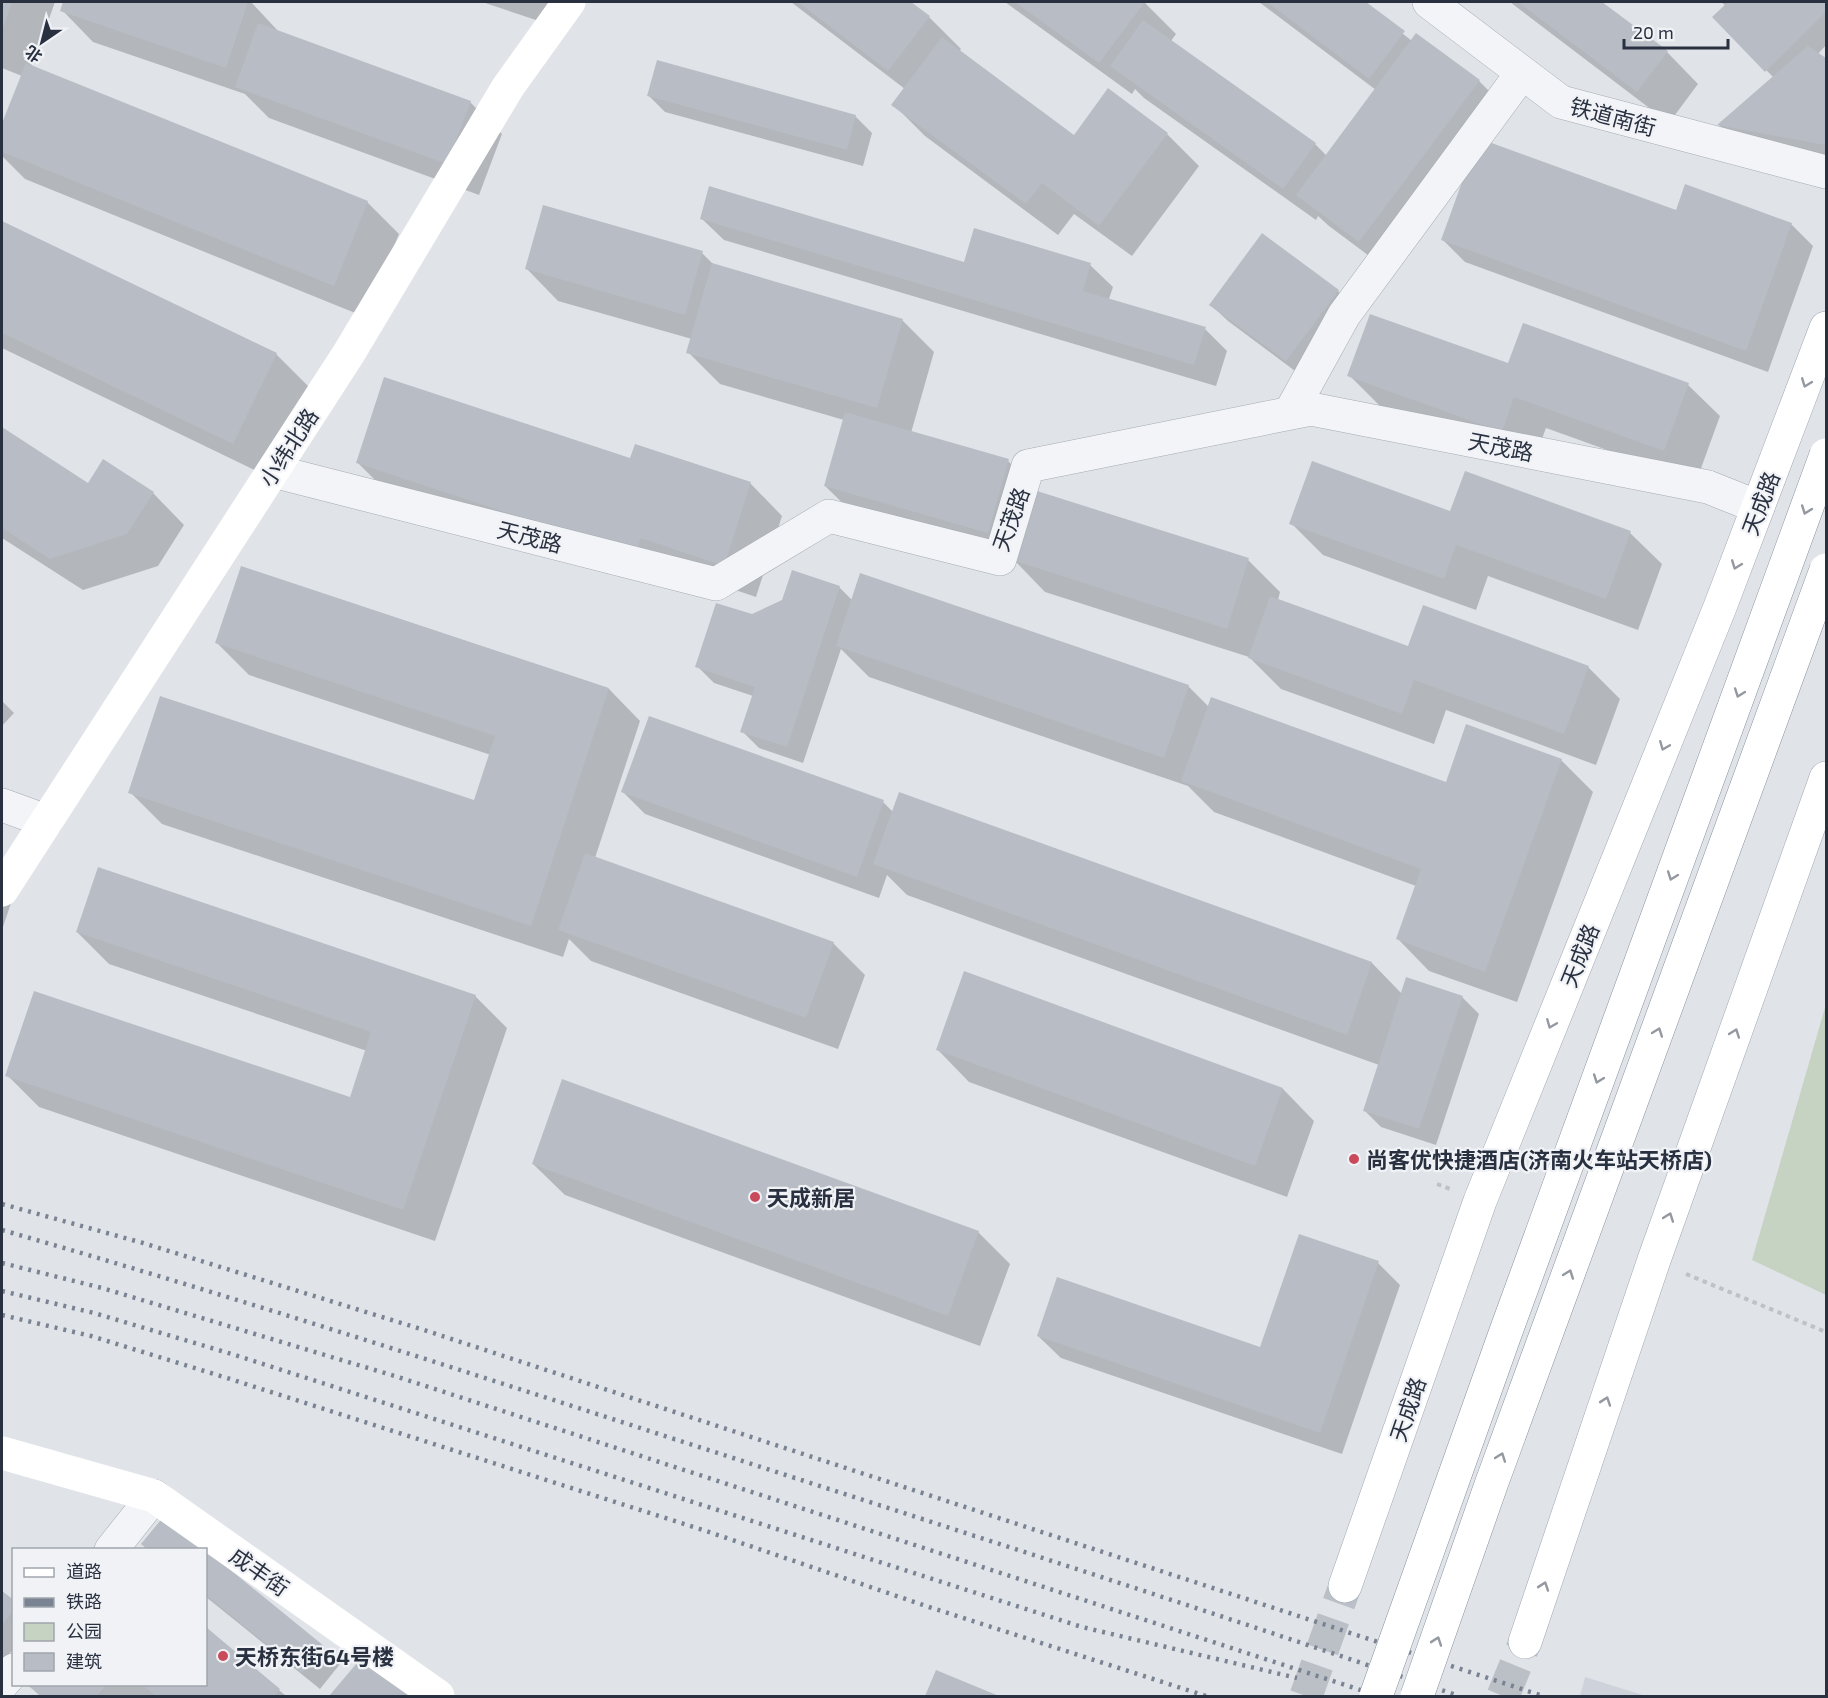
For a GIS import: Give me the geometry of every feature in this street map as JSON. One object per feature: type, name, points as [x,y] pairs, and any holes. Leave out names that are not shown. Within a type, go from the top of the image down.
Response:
[{"type":"main road","name":"小纬北路","points":[[2,890],[349,353],[508,87],[569,2]]},
{"type":"main road","name":"天成路","points":[[1345,1586],[1479,1201],[1720,607],[1827,328]]},
{"type":"main road","name":"天成路","points":[[1376,1696],[1505,1334],[1827,455]]},
{"type":"main road","points":[[1417,1696],[1492,1482],[1827,570]]},
{"type":"main road","points":[[1525,1642],[1654,1260],[1827,778]]},
{"type":"main road","name":"成丰街","points":[[2,1453],[154,1496],[438,1696]]},
{"type":"street","name":"铁道南街","points":[[1429,2],[1561,102],[1827,172]]},
{"type":"street","points":[[1290,413],[1344,315],[1522,73]]},
{"type":"street","name":"天茂路","points":[[273,471],[716,584],[829,516],[1000,559],[1028,466],[1311,409],[1708,487],[1758,507]]},
{"type":"street","points":[[2,805],[46,821]]},
{"type":"street","points":[[113,1548],[154,1496]]},
{"type":"street","points":[[2,1684],[12,1672]]},
{"type":"path","points":[[1654,1260],[1827,1332]]},
{"type":"shaded area","points":[[1585,1677],[1646,1696],[1580,1696]]},
{"type":"green space","points":[[1826,1004],[1826,1295],[1752,1260]]},
{"type":"building","points":[[2,2],[12,2],[2,31]]},
{"type":"building","points":[[63,2],[248,2],[226,68],[60,11]]},
{"type":"building","points":[[798,2],[911,2],[930,16],[888,71]]},
{"type":"building","points":[[1015,2],[1145,2],[1099,63]]},
{"type":"building","points":[[1267,2],[1366,2],[1405,31],[1369,79]]},
{"type":"building","points":[[1518,2],[1602,2],[1668,51],[1637,92]]},
{"type":"building","points":[[1728,2],[1826,2],[1826,12],[1765,72],[1712,17]]},
{"type":"building","points":[[1143,20],[1316,143],[1283,189],[1110,66]]},
{"type":"building","points":[[258,23],[471,101],[447,164],[235,87]]},
{"type":"building","points":[[1416,33],[1480,80],[1359,242],[1296,195]]},
{"type":"building","points":[[942,37],[1074,135],[1108,88],[1168,133],[1099,226],[1042,183],[1026,204],[891,105]]},
{"type":"building","points":[[1808,46],[1826,58],[1825,145],[1717,125]]},
{"type":"building","points":[[657,60],[856,115],[847,150],[647,96]]},
{"type":"building","points":[[26,63],[368,201],[334,286],[2,152],[2,123]]},
{"type":"building","points":[[1478,138],[1676,210],[1685,184],[1792,223],[1746,351],[1441,240]]},
{"type":"building","points":[[709,186],[964,262],[974,228],[1091,263],[1083,291],[1206,327],[1194,365],[700,219]]},
{"type":"building","points":[[543,205],[703,251],[685,315],[525,269]]},
{"type":"building","points":[[2,221],[277,353],[233,444],[2,333]]},
{"type":"building","points":[[1262,233],[1339,290],[1286,361],[1209,305]]},
{"type":"building","points":[[712,263],[903,319],[877,408],[686,353]]},
{"type":"building","points":[[1370,314],[1508,363],[1523,323],[1689,383],[1664,451],[1514,397],[1502,432],[1347,376]]},
{"type":"building","points":[[384,377],[630,458],[635,444],[751,482],[724,566],[641,538],[635,555],[356,463]]},
{"type":"building","points":[[845,412],[1009,459],[988,533],[824,486]]},
{"type":"building","points":[[2,427],[88,483],[103,459],[154,492],[127,534],[50,559],[2,528]]},
{"type":"building","points":[[1312,461],[1450,511],[1465,471],[1631,531],[1606,599],[1456,545],[1444,579],[1289,524]]},
{"type":"building","points":[[1034,490],[1249,558],[1227,629],[1012,560]]},
{"type":"building","points":[[241,566],[609,688],[531,926],[128,793],[160,696],[474,800],[495,736],[215,643]]},
{"type":"building","points":[[792,570],[840,586],[787,747],[740,732],[755,687],[695,667],[716,603],[752,614],[782,600]]},
{"type":"building","points":[[860,573],[1189,685],[1164,758],[836,646]]},
{"type":"building","points":[[1270,596],[1408,646],[1423,605],[1589,666],[1564,734],[1414,680],[1402,714],[1248,658]]},
{"type":"building","points":[[1211,697],[1446,782],[1466,724],[1562,759],[1485,972],[1396,939],[1421,869],[1181,781]]},
{"type":"building","points":[[649,716],[884,800],[857,877],[621,792]]},
{"type":"building","points":[[899,792],[1372,962],[1347,1035],[873,864]]},
{"type":"building","points":[[585,853],[834,942],[806,1018],[558,930]]},
{"type":"building","points":[[98,867],[476,995],[403,1210],[5,1076],[34,991],[350,1097],[371,1032],[76,932]]},
{"type":"building","points":[[964,971],[1283,1088],[1255,1166],[936,1050]]},
{"type":"building","points":[[1406,977],[1463,996],[1419,1129],[1363,1111]]},
{"type":"building","name":"天成新居","points":[[562,1079],[979,1231],[948,1316],[532,1164]]},
{"type":"building","points":[[1299,1234],[1379,1261],[1320,1433],[1037,1336],[1057,1277],[1260,1347]]},
{"type":"building","points":[[164,1516],[203,1548],[146,1548],[141,1544]]},
{"type":"building","points":[[207,1551],[324,1646],[302,1673],[207,1596]]},
{"type":"building","points":[[2,1591],[12,1598],[12,1612],[2,1625]]},
{"type":"building","name":"天桥东街64号楼","points":[[207,1628],[280,1689],[274,1696],[156,1696],[144,1686],[207,1686]]},
{"type":"building","points":[[368,1650],[424,1696],[329,1696]]},
{"type":"building","points":[[936,1670],[999,1696],[925,1696]]},
{"type":"building","points":[[28,1686],[105,1686],[97,1696],[41,1696]]},
{"type":"tunnel","points":[[1306,1696],[1345,1586]]},
{"type":"tunnel","points":[[1503,1696],[1525,1642]]},
{"type":"railway","points":[[2,1204],[143,1243],[424,1330],[1543,1696]]},
{"type":"railway","points":[[2,1230],[264,1308],[438,1363],[1080,1570],[1459,1696]]},
{"type":"railway","points":[[2,1263],[102,1288],[398,1377],[1379,1696]]},
{"type":"railway","points":[[2,1291],[94,1313],[235,1355],[1082,1627],[1297,1678]]},
{"type":"railway","points":[[2,1315],[91,1336],[227,1378],[706,1531],[929,1607],[1206,1696]]},
{"type":"place","name":"尚客优快捷酒店(济南火车站天桥店)","points":[[1354,1159]]},
{"type":"place","name":"天成新居","points":[[755,1197]]},
{"type":"place","name":"天桥东街64号楼","points":[[223,1656]]}]
